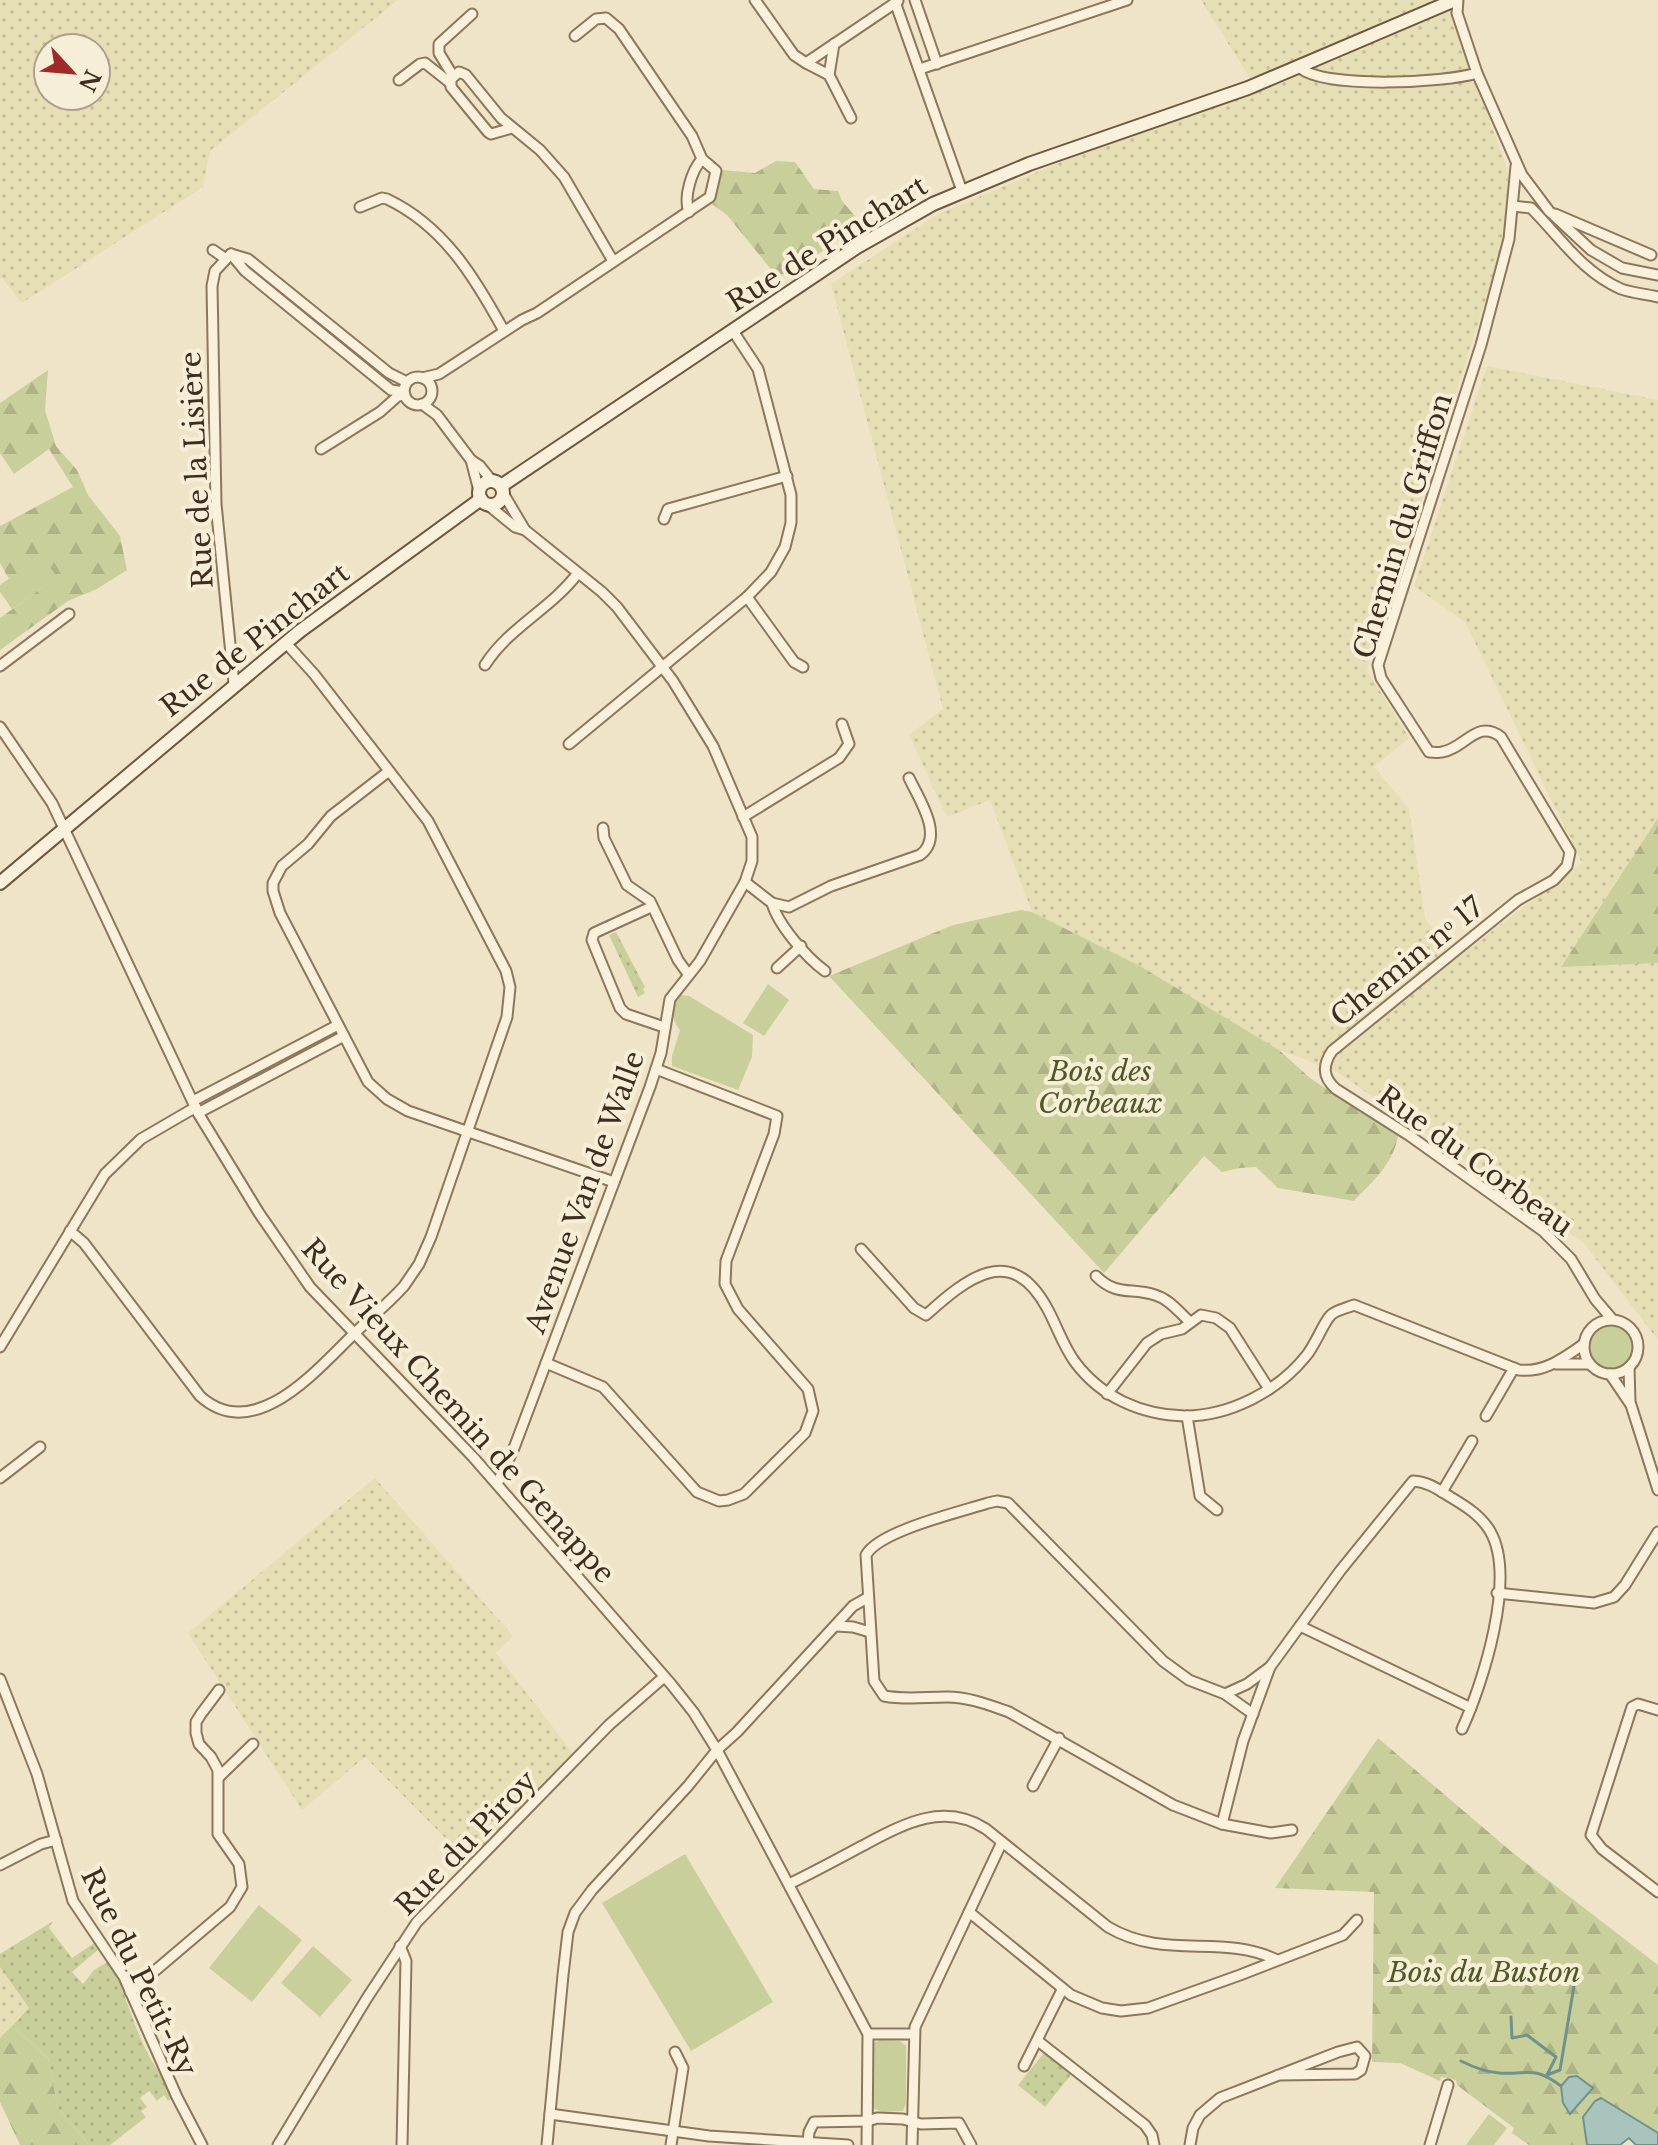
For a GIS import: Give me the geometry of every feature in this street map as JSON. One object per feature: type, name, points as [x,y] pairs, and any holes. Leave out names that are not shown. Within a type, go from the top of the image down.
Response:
[{"type":"main road","name":"Rue de Pinchart","points":[[499,487],[857,247],[962,191],[1300,68],[1457,0]]},
{"type":"main road","points":[[483,484],[499,487],[498,501],[483,498],[483,484]]},
{"type":"main road","name":"Rue de Pinchart","points":[[0,883],[285,642],[483,498]]},
{"type":"street","points":[[755,0],[794,55],[829,75],[851,118]]},
{"type":"street","points":[[915,0],[937,64]]},
{"type":"street","points":[[920,69],[1099,4],[1127,0]]},
{"type":"street","points":[[1457,0],[1457,13],[1477,73],[1516,166],[1549,211],[1569,232],[1600,256],[1622,268],[1658,275]]},
{"type":"street","points":[[806,63],[897,1],[962,191]]},
{"type":"street","points":[[472,14],[439,44],[439,53],[451,79],[488,132],[491,134],[512,128]]},
{"type":"street","points":[[321,449],[388,406],[406,392],[414,378],[439,374],[589,280],[708,200],[716,171],[702,159],[692,136],[619,29],[606,18],[596,19],[575,36]]},
{"type":"street","points":[[829,75],[834,44]]},
{"type":"street","points":[[399,80],[425,63],[451,79]]},
{"type":"street","points":[[1300,68],[1329,79],[1350,80],[1415,81],[1477,73]]},
{"type":"street","points":[[451,79],[459,72],[466,75],[512,128],[540,150],[564,177],[613,261]]},
{"type":"street","points":[[689,212],[687,197],[697,164],[702,159]]},
{"type":"street","name":"Chemin du Griffon","points":[[1516,166],[1509,239],[1481,345],[1378,665],[1381,678],[1429,752],[1444,752],[1482,730],[1493,731],[1501,737],[1570,852],[1567,866],[1554,880],[1524,897]]},
{"type":"street","points":[[360,207],[387,199],[421,220],[470,271],[504,331]]},
{"type":"street","points":[[1513,206],[1531,208],[1582,264],[1599,278],[1625,291],[1658,297]]},
{"type":"street","points":[[1549,211],[1651,255]]},
{"type":"street","points":[[213,250],[248,259],[389,373],[406,392]]},
{"type":"street","points":[[229,256],[391,390],[428,396]]},
{"type":"street","name":"Rue de la Lisière","points":[[229,256],[215,271],[212,286],[216,504],[234,684]]},
{"type":"street","points":[[569,744],[747,597],[771,572],[787,541],[791,514],[787,476],[758,369],[733,331]]},
{"type":"street","points":[[428,396],[439,374]]},
{"type":"street","points":[[422,378],[437,415],[471,460],[483,498]]},
{"type":"street","points":[[388,406],[391,390]]},
{"type":"street","name":"Avenue Van de Walle","points":[[471,460],[499,487],[525,530],[617,607],[673,681],[713,746],[752,837],[753,849],[751,870],[745,882],[709,946],[670,999],[656,1069],[546,1363],[497,1484]]},
{"type":"street","points":[[664,519],[668,509],[787,476]]},
{"type":"street","name":"Avenue Van de Walle","points":[[483,498],[515,527],[525,530]]},
{"type":"street","points":[[485,665],[498,646],[563,593],[578,573]]},
{"type":"street","points":[[747,597],[794,662],[803,667]]},
{"type":"street","points":[[0,666],[69,614]]},
{"type":"street","points":[[70,1231],[84,1243],[200,1396],[219,1408],[245,1410],[282,1400],[397,1294],[419,1264],[431,1237],[507,1017],[508,979],[435,833],[314,674],[285,642]]},
{"type":"street","points":[[743,817],[839,758],[849,744],[842,724]]},
{"type":"street","name":"Rue Vieux Chemin de Genappe","points":[[2,733],[52,803],[196,1107],[259,1213],[310,1287],[497,1484],[694,1713],[717,1750],[868,2034]]},
{"type":"street","points":[[389,771],[331,816],[308,844],[282,866],[273,883],[274,898],[280,913],[368,1082],[387,1099],[408,1111],[614,1182]]},
{"type":"street","points":[[745,882],[772,903],[789,907],[831,886],[914,858],[925,851],[931,834],[909,778]]},
{"type":"street","points":[[603,828],[604,838],[627,885],[649,899],[678,960],[688,974]]},
{"type":"street","name":"Chemin nᵒ 17","points":[[1325,1066],[1336,1047],[1524,897]]},
{"type":"street","points":[[772,903],[779,921],[812,962],[825,971]]},
{"type":"street","points":[[651,907],[594,933],[592,940],[620,1008],[626,1014],[664,1027]]},
{"type":"street","points":[[777,968],[801,946]]},
{"type":"street","points":[[0,1347],[97,1186],[126,1152],[150,1133],[264,1064],[338,1025]]},
{"type":"street","points":[[196,1107],[269,1076],[344,1036]]},
{"type":"street","points":[[264,1064],[269,1076]]},
{"type":"street","name":"Rue du Corbeau","points":[[1325,1066],[1328,1082],[1336,1089],[1410,1136],[1543,1231],[1571,1259],[1595,1299],[1612,1319],[1632,1329],[1638,1349],[1629,1367],[1631,1405],[1658,1490]]},
{"type":"street","points":[[546,1363],[603,1387],[690,1485],[704,1496],[728,1500],[744,1494],[805,1433],[813,1411],[808,1389],[738,1309],[725,1284],[726,1261],[774,1134],[777,1116],[656,1069]]},
{"type":"street","points":[[861,1249],[914,1308],[926,1315],[958,1286],[983,1274],[1000,1270],[1014,1273],[1036,1290],[1075,1362],[1088,1378],[1107,1394],[1142,1410],[1187,1416],[1244,1403],[1287,1376],[1306,1356],[1331,1315],[1354,1305],[1514,1368],[1533,1371],[1556,1364],[1589,1364],[1598,1371],[1610,1374],[1620,1373],[1629,1367]]},
{"type":"street","points":[[1096,1276],[1122,1292],[1145,1292],[1159,1296],[1190,1322]]},
{"type":"street","points":[[1595,1299],[1595,1324]]},
{"type":"street","points":[[1107,1394],[1147,1343],[1161,1334],[1182,1329],[1201,1315],[1226,1324],[1237,1336],[1269,1389]]},
{"type":"street","points":[[1589,1364],[1584,1344],[1586,1336],[1595,1324],[1612,1319]]},
{"type":"street","points":[[1556,1364],[1584,1344]]},
{"type":"street","points":[[1486,1416],[1514,1368]]},
{"type":"street","name":"Rue du Corbeau","points":[[1610,1374],[1631,1405]]},
{"type":"street","points":[[1187,1416],[1200,1496],[1217,1510]]},
{"type":"street","points":[[1442,1492],[1472,1441]]},
{"type":"street","points":[[0,1478],[40,1447]]},
{"type":"street","points":[[1222,1824],[1253,1714],[1270,1667],[1413,1481],[1423,1482],[1472,1510],[1489,1529],[1499,1559],[1488,1660],[1462,1729]]},
{"type":"street","points":[[1253,1714],[1225,1694],[1189,1680],[1163,1661],[1021,1514],[1004,1502],[988,1503],[944,1517],[874,1544],[865,1561],[874,1681],[884,1696],[901,1699],[950,1697],[982,1702],[1059,1738],[1173,1805],[1222,1824],[1271,1833],[1292,1830]]},
{"type":"street","points":[[1497,1593],[1594,1603],[1614,1597],[1658,1532]]},
{"type":"street","points":[[547,2145],[568,1932],[575,1913],[717,1750],[853,1606],[867,1598]]},
{"type":"street","points":[[836,1626],[870,1632]]},
{"type":"street","points":[[1300,1626],[1471,1708]]},
{"type":"street","points":[[1225,1694],[1247,1684],[1270,1667]]},
{"type":"street","name":"Rue du Piroy","points":[[278,2145],[400,1946],[425,1912],[609,1725],[664,1677]]},
{"type":"street","name":"Rue du Petit-Ry","points":[[0,1679],[37,1774],[73,1901],[107,1949],[130,1992],[202,2145]]},
{"type":"street","points":[[130,1992],[230,1907],[240,1893],[243,1880],[239,1864],[218,1834],[219,1777],[215,1763],[199,1744],[196,1733],[196,1722],[219,1690]]},
{"type":"street","points":[[1658,1710],[1638,1704],[1632,1707],[1591,1835],[1602,1849],[1658,1892]]},
{"type":"street","points":[[1033,1786],[1059,1738]]},
{"type":"street","points":[[219,1777],[253,1744]]},
{"type":"street","points":[[789,1884],[903,1825],[945,1816],[980,1826],[1108,1927],[1125,1936],[1171,1947],[1253,1950],[1277,1960]]},
{"type":"street","points":[[0,1865],[41,1844],[56,1840]]},
{"type":"street","points":[[912,2145],[913,2034],[1002,1842]]},
{"type":"street","points":[[969,1912],[1062,1990],[1102,2008],[1121,2011],[1140,2010],[1343,1935],[1357,1920]]},
{"type":"street","points":[[400,1946],[406,1961],[402,2145]]},
{"type":"street","points":[[1024,2066],[1062,1990]]},
{"type":"street","points":[[867,2145],[868,2034],[913,2034]]},
{"type":"street","points":[[1038,2041],[1145,2125],[1154,2145]]},
{"type":"street","points":[[1190,2145],[1193,2128],[1209,2105],[1220,2098],[1278,2075],[1357,2047],[1365,2056],[1361,2070],[1355,2074],[1278,2075]]},
{"type":"street","points":[[671,2145],[683,2068],[675,2052]]},
{"type":"street","points":[[1430,2145],[1448,2085]]},
{"type":"street","points":[[550,2114],[672,2132],[785,2143],[848,2145]]},
{"type":"street","points":[[808,2142],[814,2122],[868,2121],[877,2118],[903,2119],[914,2123],[959,2123],[971,2145]]},
{"type":"shaded area","points":[[0,0],[398,0],[210,151],[203,187],[22,303],[2,278],[0,280]]},
{"type":"shaded area","points":[[1201,0],[1446,0],[1508,171],[1506,236],[1367,670],[1409,738],[1374,767],[1409,809],[1425,918],[1453,961],[1582,863],[1465,622],[1414,586],[1487,366],[1658,400],[1658,818],[1561,967],[1658,963],[1658,1340],[1583,1242],[1334,1070],[1279,1050],[1140,966],[1032,912],[990,800],[947,817],[909,735],[943,709],[831,284],[938,214],[1066,160],[1258,91]]},
{"type":"shaded area","points":[[375,1478],[513,1636],[496,1653],[575,1756],[469,1862],[365,1757],[302,1810],[188,1633]]},
{"type":"shaded area","points":[[0,1967],[29,2008],[0,2038]]},
{"type":"green space","points":[[776,161],[795,162],[814,189],[838,191],[842,201],[861,223],[804,263],[766,282],[770,268],[727,215],[712,204],[722,170],[755,173]]},
{"type":"green space","points":[[48,370],[45,410],[56,446],[77,470],[88,495],[120,536],[127,570],[97,589],[68,601],[0,650],[0,618],[57,577],[42,556],[9,579],[0,563],[0,526],[73,487],[49,449],[14,474],[0,453],[0,403]]},
{"type":"green space","points":[[42,555],[58,577],[12,609],[0,592],[0,585]]},
{"type":"green space","points":[[1658,818],[1658,963],[1561,967]]},
{"type":"green space","name":"Bois des Corbeaux","points":[[1021,910],[1032,912],[1140,966],[1279,1050],[1310,1078],[1398,1136],[1387,1163],[1354,1201],[1278,1188],[1256,1167],[1222,1172],[1204,1156],[1104,1273],[829,976],[953,925]]},
{"type":"green space","points":[[616,932],[645,987],[645,993],[638,997],[609,935]]},
{"type":"green space","points":[[768,984],[789,1000],[764,1036],[743,1023]]},
{"type":"green space","points":[[681,995],[689,996],[753,1035],[752,1057],[738,1090],[672,1066],[680,1030],[673,1017],[673,1008]]},
{"type":"green space","points":[[1611,1325],[1626,1332],[1633,1347],[1626,1362],[1611,1369],[1596,1362],[1589,1347],[1596,1332]]},
{"type":"green space","name":"Bois du Buston","points":[[1378,1738],[1513,1853],[1658,1965],[1658,2133],[1601,2099],[1583,2117],[1587,2145],[1529,2145],[1512,2133],[1514,2128],[1457,2085],[1456,2080],[1441,2077],[1440,2081],[1400,2063],[1372,2062],[1374,1892],[1275,1888]]},
{"type":"green space","points":[[685,1854],[773,2002],[691,2051],[602,1903]]},
{"type":"green space","points":[[259,1905],[302,1940],[252,2002],[209,1968]]},
{"type":"green space","points":[[53,1921],[49,1928],[72,1958],[96,1942],[100,1948],[72,1972],[83,1984],[94,1970],[109,1961],[145,2048],[174,2097],[168,2101],[164,2095],[157,2101],[149,2091],[140,2098],[147,2107],[141,2111],[146,2117],[110,2145],[89,2145],[58,2108],[48,2058],[12,2026],[29,2008],[0,1967],[0,1954]]},
{"type":"green space","points":[[313,1946],[352,1980],[320,2017],[281,1983]]},
{"type":"green space","points":[[12,2026],[48,2058],[58,2108],[89,2145],[20,2145],[0,2102],[0,2038]]},
{"type":"green space","points":[[880,2040],[900,2041],[906,2046],[906,2103],[903,2111],[882,2112],[872,2108],[873,2043]]},
{"type":"green space","points":[[1044,2053],[1071,2075],[1045,2107],[1018,2085]]},
{"type":"green space","points":[[1489,2114],[1507,2128],[1494,2145],[1466,2145]]},
{"type":"water","points":[[1577,2076],[1593,2088],[1570,2114],[1563,2103],[1561,2086],[1569,2077]]},
{"type":"water","points":[[1601,2098],[1658,2133],[1658,2145],[1636,2145],[1629,2138],[1620,2145],[1587,2145],[1583,2117]]},
{"type":"waterway","points":[[1547,2075],[1560,2070],[1575,1980]]},
{"type":"waterway","points":[[1511,2017],[1512,2038],[1527,2035],[1556,2057],[1547,2075]]},
{"type":"waterway","points":[[1461,2061],[1494,2072],[1537,2073],[1561,2086]]}]
